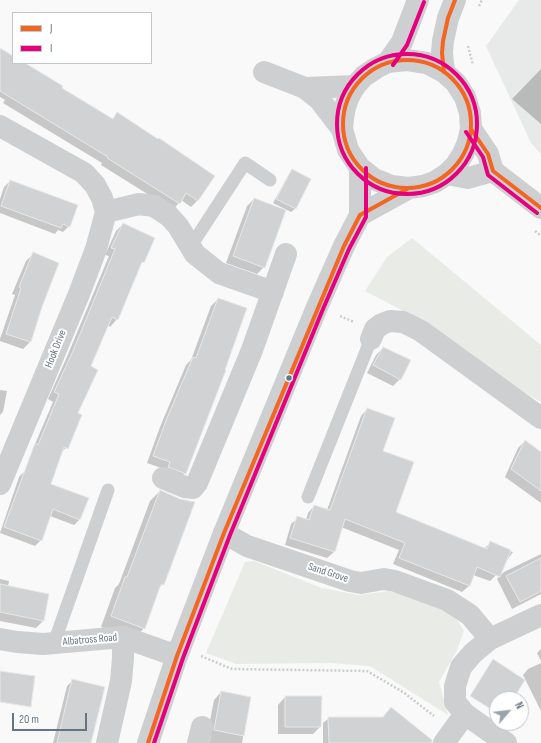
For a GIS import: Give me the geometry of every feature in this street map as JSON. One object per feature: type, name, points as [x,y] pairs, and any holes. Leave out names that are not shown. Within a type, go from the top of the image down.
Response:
[{"type":"street","points":[[388,62],[402,42],[418,0]]},
{"type":"street","points":[[444,72],[442,53],[443,41],[448,18],[455,0]]},
{"type":"street","points":[[407,60],[427,63],[444,72],[456,83],[465,98],[470,113],[471,129],[468,142],[456,165],[447,174],[435,182],[409,188],[391,186],[374,179],[360,168],[348,150],[342,129],[342,118],[345,107],[355,86],[370,72],[388,62],[407,60]]},
{"type":"street","points":[[264,72],[306,88],[319,100],[342,129]]},
{"type":"street","points":[[306,88],[355,86]]},
{"type":"street","points":[[0,126],[84,173],[95,185],[102,198],[106,212],[139,204],[154,206],[169,216],[178,226],[195,254],[219,273],[273,292]]},
{"type":"street","points":[[471,129],[488,154],[493,171],[541,208]]},
{"type":"street","points":[[148,743],[187,655],[224,533],[344,246],[360,215],[360,168]]},
{"type":"street","points":[[447,174],[468,178],[493,171]]},
{"type":"street","points":[[360,215],[409,188]]},
{"type":"street","name":"Hook Drive","points":[[0,484],[7,449],[96,249],[106,212]]},
{"type":"street","points":[[163,478],[185,487],[193,488],[197,483],[252,350],[286,254]]},
{"type":"street","points":[[371,339],[375,329],[382,324],[390,321],[404,322],[421,330],[541,418]]},
{"type":"street","name":"Sand Grove","points":[[224,533],[247,546],[350,581],[360,583],[384,579],[395,581],[447,600],[470,615],[490,639]]},
{"type":"street","points":[[506,743],[465,714],[455,702],[455,686],[461,667],[473,653],[490,639],[541,615]]},
{"type":"street","points":[[107,743],[121,680],[123,637]]},
{"type":"street","name":"Albatross Road","points":[[0,639],[43,644],[123,637],[187,655]]},
{"type":"street","points":[[448,738],[465,714]]},
{"type":"lane","points":[[191,246],[245,164],[270,180]]},
{"type":"lane","points":[[308,496],[371,339]]},
{"type":"lane","points":[[54,643],[108,490]]},
{"type":"path","points":[[187,655],[232,669],[367,671],[403,692],[448,738]]},
{"type":"shaded area","points":[[519,0],[541,0],[541,154],[531,143],[486,46]]},
{"type":"shaded area","points":[[412,238],[541,345],[541,402],[505,381],[409,314],[365,291],[387,257]]},
{"type":"shaded area","points":[[254,561],[322,588],[358,595],[389,591],[416,598],[437,606],[458,621],[464,631],[457,650],[439,682],[448,715],[370,666],[330,663],[236,664],[206,653],[245,562]]},
{"type":"building","points":[[0,48],[12,55],[12,64],[27,64],[63,86],[62,88],[113,119],[117,112],[215,176],[198,201],[186,193],[180,204],[107,158],[108,157],[0,91]]},
{"type":"building","points":[[292,169],[311,179],[296,209],[276,199]]},
{"type":"building","points":[[10,180],[78,205],[70,227],[63,224],[61,228],[1,206]]},
{"type":"building","points":[[254,198],[286,210],[265,268],[233,256]]},
{"type":"building","points":[[123,223],[155,238],[144,263],[142,262],[118,320],[112,317],[91,366],[98,370],[78,413],[82,415],[68,449],[64,447],[51,484],[89,498],[80,520],[53,509],[42,541],[4,527],[35,443],[38,445],[59,394],[54,392],[73,351],[115,249],[111,248]]},
{"type":"building","points":[[33,252],[59,263],[42,307],[31,342],[6,334],[21,288],[19,287]]},
{"type":"building","points":[[218,298],[247,308],[226,370],[186,474],[168,467],[170,462],[153,456],[167,418],[193,357],[196,358]]},
{"type":"building","points":[[383,347],[411,360],[401,380],[373,365]]},
{"type":"building","points":[[367,408],[395,418],[383,451],[414,462],[396,512],[487,549],[490,541],[511,550],[500,577],[477,567],[470,586],[399,558],[405,543],[345,519],[335,552],[290,538],[297,516],[309,520],[314,505],[330,510]]},
{"type":"building","points":[[525,440],[541,452],[541,491],[511,469]]},
{"type":"building","points":[[160,490],[180,499],[195,502],[164,585],[161,584],[145,629],[111,616]]},
{"type":"building","points":[[541,558],[541,591],[520,602],[506,576]]},
{"type":"building","points":[[0,584],[49,594],[44,621],[0,612]]},
{"type":"building","points":[[493,659],[525,680],[518,691],[489,691],[489,708],[470,696]]},
{"type":"building","points":[[0,671],[35,676],[31,707],[0,702]]},
{"type":"building","points":[[72,679],[105,687],[91,743],[57,743]]},
{"type":"building","points":[[221,691],[251,697],[244,736],[214,730]]},
{"type":"building","points":[[285,696],[322,696],[321,727],[285,727]]},
{"type":"building","points":[[391,707],[432,740],[432,743],[329,743],[328,717],[383,717]]},
{"type":"transit line","name":"J","points":[[444,72],[442,53],[443,41],[448,18],[455,0]]},
{"type":"transit line","name":"I","points":[[393,65],[407,45],[424,2]]},
{"type":"transit line","name":"I","points":[[414,54],[440,62],[461,80],[472,97],[476,110],[477,124],[476,138],[472,151],[465,163],[451,178],[434,189],[421,193],[400,194],[374,186],[353,168],[342,151],[338,138],[337,117],[345,91],[363,70],[380,59],[393,55],[414,54]]},
{"type":"transit line","name":"J","points":[[401,60],[413,60],[431,65],[452,79],[466,100],[470,112],[471,124],[470,136],[466,148],[452,169],[442,177],[426,185],[413,188],[401,188],[383,183],[362,169],[354,159],[346,143],[343,130],[343,118],[348,100],[362,79],[372,71],[388,63],[401,60]]},
{"type":"transit line","name":"J","points":[[471,129],[488,154],[493,171],[541,208]]},
{"type":"transit line","name":"I","points":[[466,132],[483,157],[488,175],[537,213]]},
{"type":"transit line","name":"I","points":[[154,743],[183,658],[230,535],[323,309],[349,249],[366,217],[366,168]]},
{"type":"transit line","name":"J","points":[[148,743],[177,656],[224,533],[344,246],[360,215],[409,188]]}]
